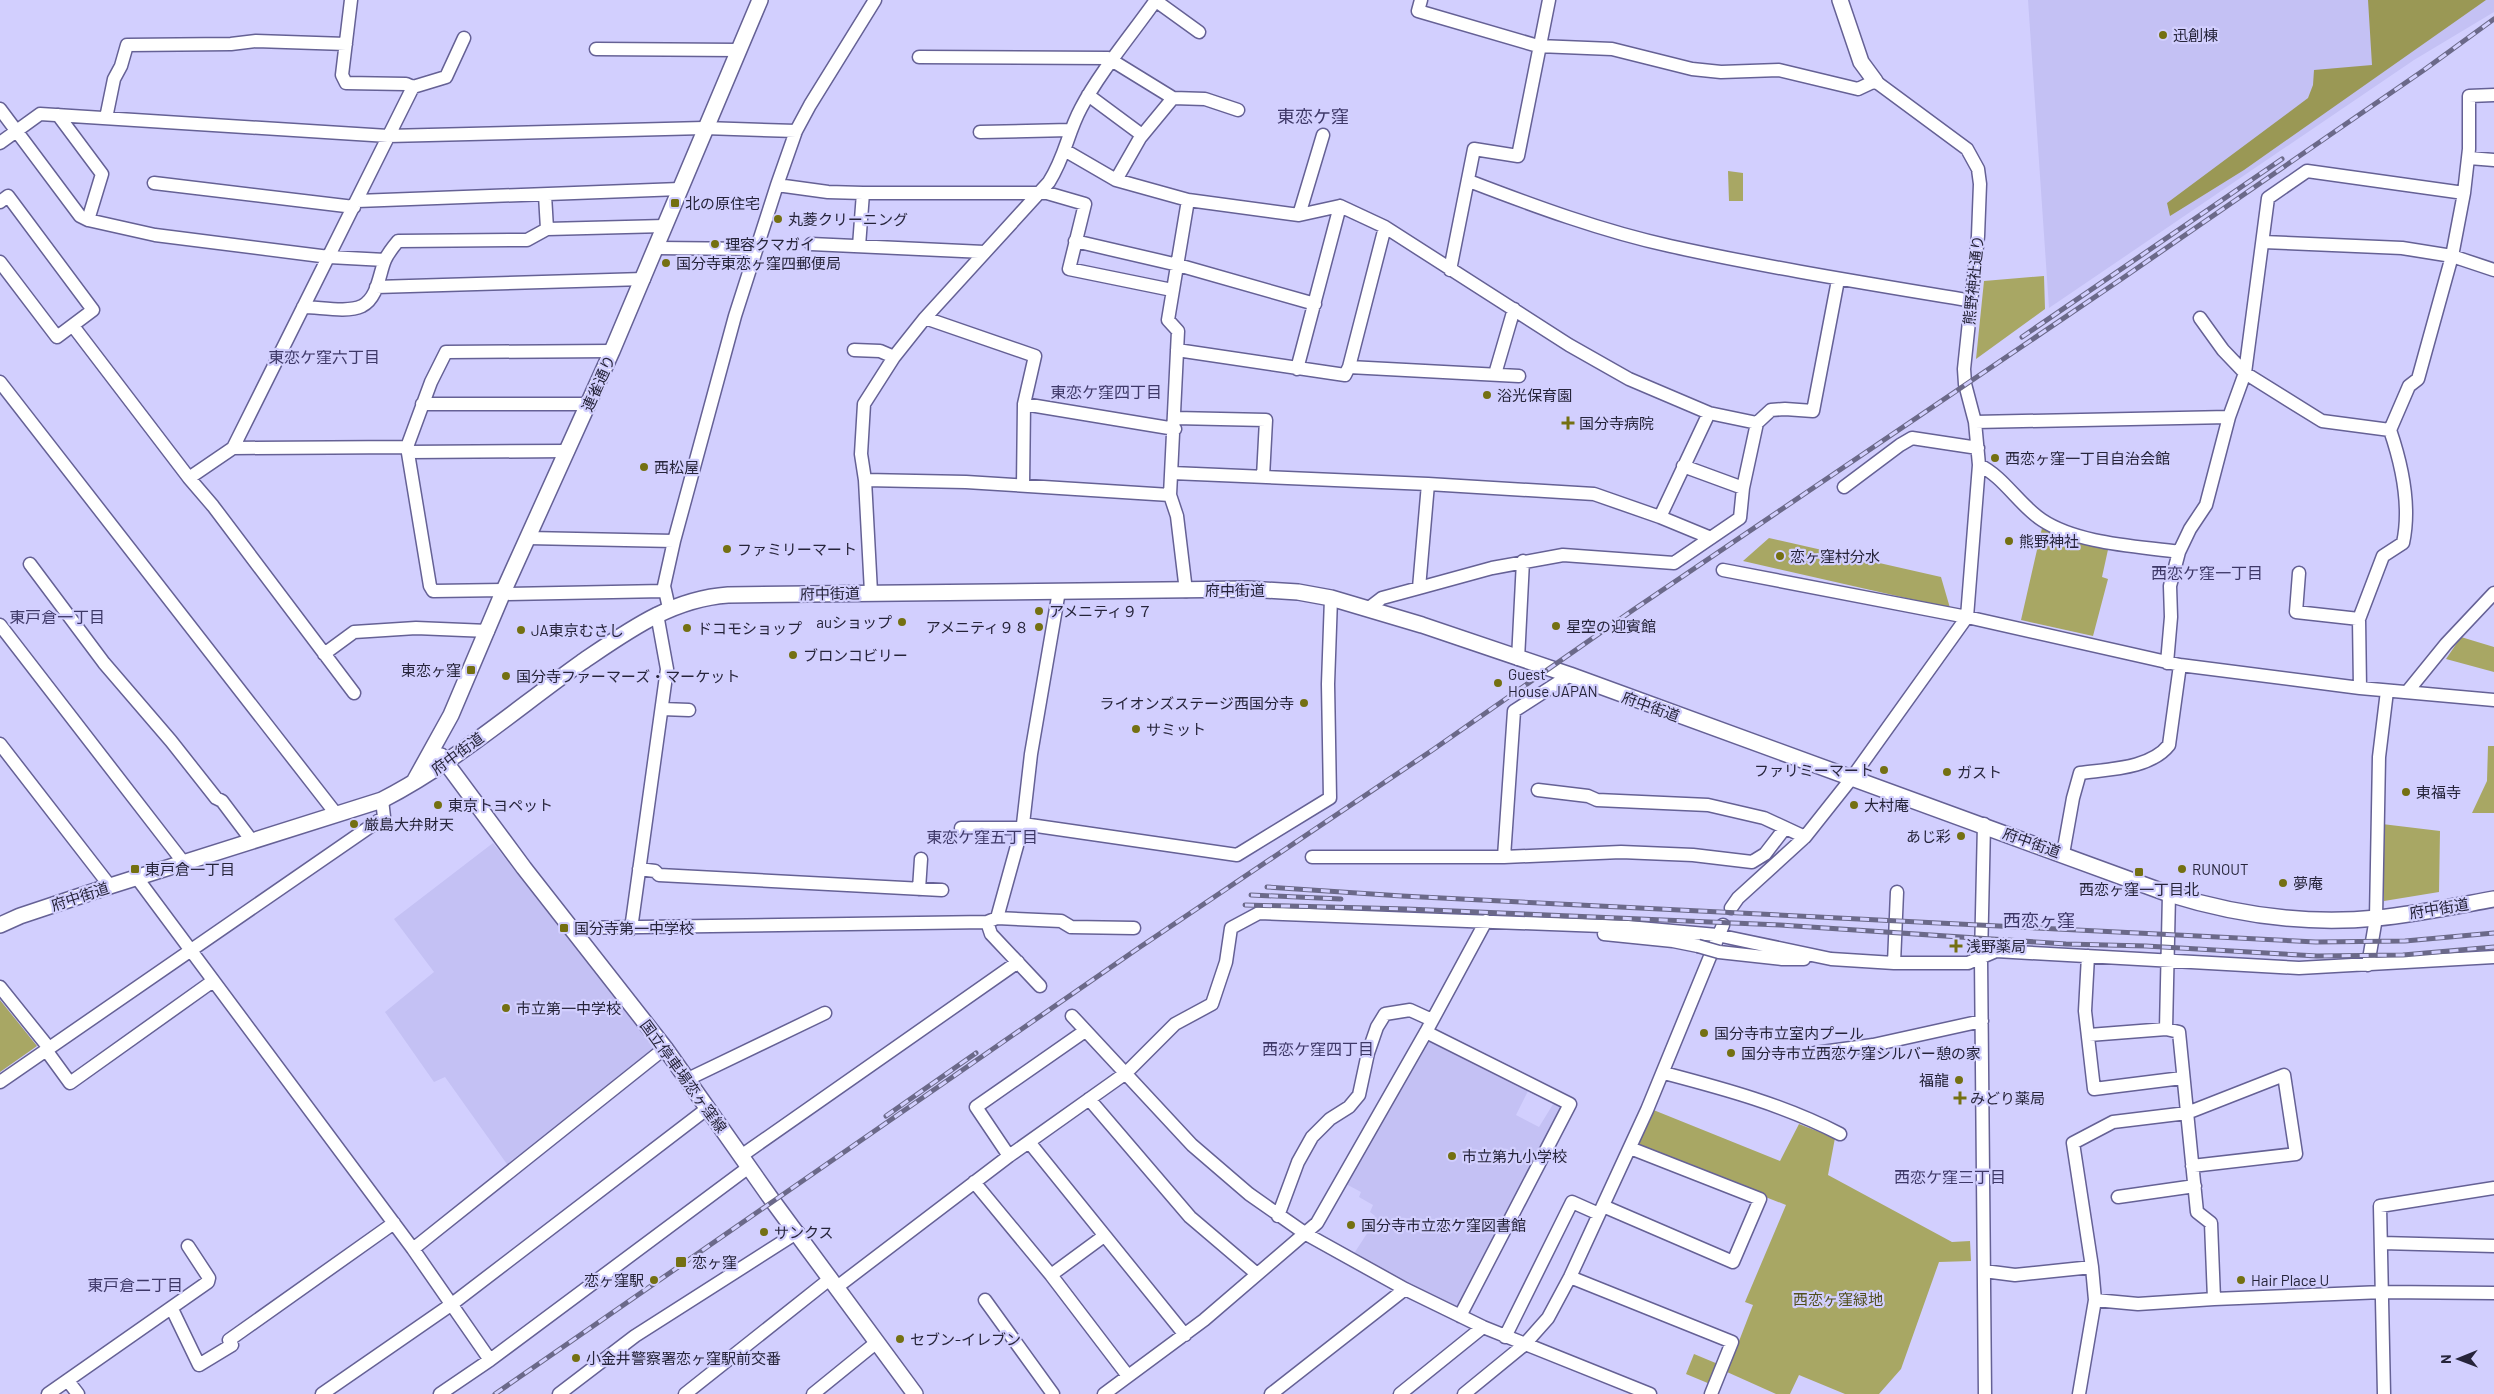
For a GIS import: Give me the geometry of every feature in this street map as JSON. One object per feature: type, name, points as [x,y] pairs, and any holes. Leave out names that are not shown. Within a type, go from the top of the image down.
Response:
[{"type":"main road","name":"連雀通り","points":[[412,785],[451,715],[503,592],[589,404],[644,279],[704,128],[760,0]]},
{"type":"main road","name":"熊野神社通り","points":[[1840,0],[1861,62],[1875,81]]},
{"type":"main road","name":"府中街道","points":[[0,925],[20,916],[110,886],[382,800],[412,785],[446,763],[546,688],[633,628],[663,611],[720,596],[871,592],[1257,589],[1298,592],[1331,598],[1370,608],[1570,675],[1851,779],[1984,824],[2169,894],[2212,906],[2262,916],[2327,920],[2376,918],[2494,899]]},
{"type":"main road","points":[[439,737],[438,748],[446,763]]},
{"type":"main road","name":"国立停車場恋ヶ窪線","points":[[446,763],[665,1048],[915,1394]]},
{"type":"street","points":[[351,0],[342,75],[346,83],[406,84],[413,87],[446,77],[464,38]]},
{"type":"street","points":[[631,929],[668,669],[663,611],[664,591],[674,541],[756,249],[796,131],[875,0]]},
{"type":"street","points":[[871,592],[865,480],[861,454],[864,404],[894,357],[925,318],[1049,182],[1066,151],[1070,130],[1088,95],[1156,0],[1199,32]]},
{"type":"street","points":[[1450,270],[1474,149],[1518,156],[1538,46],[1549,0]]},
{"type":"street","points":[[1418,1],[1418,11],[1538,46],[1612,49],[1692,69],[1721,72],[1779,70],[1858,89],[1875,81]]},
{"type":"street","points":[[106,118],[114,79],[121,66],[127,45],[231,44],[256,41],[346,44]]},
{"type":"street","points":[[596,49],[738,50]]},
{"type":"street","points":[[918,56],[1108,58],[1173,98],[1205,100],[1238,110]]},
{"type":"street","name":"熊野神社通り","points":[[1875,81],[1967,149],[1973,158],[1980,184],[1972,301],[1964,378],[1975,422],[1979,465],[1967,616]]},
{"type":"street","points":[[189,478],[233,448],[413,87]]},
{"type":"street","points":[[1088,95],[1142,135]]},
{"type":"street","points":[[2360,688],[2359,619],[2383,556],[2403,543],[2406,531],[2405,496],[2399,457],[2390,430],[2408,386],[2418,379],[2452,256],[2469,158],[2469,96],[2494,95]]},
{"type":"street","points":[[1116,180],[1142,135],[1173,98]]},
{"type":"street","points":[[0,108],[80,216],[88,220],[155,235],[329,258],[385,260]]},
{"type":"street","points":[[0,143],[40,114],[388,136],[704,128],[796,131]]},
{"type":"street","points":[[58,115],[102,174],[88,220]]},
{"type":"street","points":[[980,132],[1070,130]]},
{"type":"street","points":[[1299,215],[1323,135]]},
{"type":"street","points":[[1066,151],[1116,180],[1188,200],[1299,215],[1340,206],[1385,227],[1569,345],[1629,379],[1708,413],[1757,423]]},
{"type":"street","points":[[2469,158],[2494,160]]},
{"type":"street","points":[[2064,854],[2073,798],[2080,773],[2139,764],[2163,753],[2169,745],[2173,664],[2170,586],[2179,552],[2190,529],[2206,505],[2229,417],[2245,373],[2268,198],[2308,171],[2464,193]]},
{"type":"street","points":[[1469,181],[1544,210],[1668,246],[1838,280],[1972,301]]},
{"type":"street","points":[[154,183],[355,204],[680,190]]},
{"type":"street","points":[[777,186],[828,192],[863,193],[1047,193],[1085,204],[1069,269],[1172,290]]},
{"type":"street","points":[[860,246],[863,193]]},
{"type":"street","points":[[545,195],[547,229]]},
{"type":"street","points":[[0,202],[8,196],[93,310],[57,337],[0,262]]},
{"type":"street","points":[[1186,591],[1177,516],[1170,495],[1178,331],[1168,320],[1188,200]]},
{"type":"street","points":[[1297,369],[1340,206]]},
{"type":"street","points":[[303,307],[341,308],[362,306],[369,300],[376,287],[385,260],[398,240],[527,240],[547,229],[665,226]]},
{"type":"street","points":[[1177,350],[1297,369],[1344,374],[1349,367],[1385,227]]},
{"type":"street","points":[[1075,241],[1178,265],[1315,304]]},
{"type":"street","points":[[2263,242],[2402,248],[2452,256],[2494,270]]},
{"type":"street","points":[[811,244],[984,252]]},
{"type":"street","points":[[657,248],[756,249]]},
{"type":"street","points":[[376,287],[644,279]]},
{"type":"street","points":[[1370,608],[1382,598],[1523,561],[1583,555],[1674,563],[1740,518],[1743,488],[1757,423],[1771,410],[1813,411],[1838,280]]},
{"type":"street","points":[[1495,374],[1514,309]]},
{"type":"street","points":[[925,318],[1035,356],[1024,404],[1024,486]]},
{"type":"street","points":[[2200,318],[2224,350],[2245,373],[2322,421],[2390,430]]},
{"type":"street","points":[[73,326],[180,468],[213,506],[354,693]]},
{"type":"street","points":[[854,350],[880,351],[894,357]]},
{"type":"street","points":[[612,352],[446,352],[422,404],[408,450],[430,586],[433,591],[664,591]]},
{"type":"street","points":[[1349,367],[1519,376]]},
{"type":"street","points":[[0,382],[337,814]]},
{"type":"street","points":[[422,404],[589,404]]},
{"type":"street","points":[[1024,404],[1175,423],[1266,420],[1263,477]]},
{"type":"street","points":[[1660,517],[1708,413]]},
{"type":"street","points":[[1975,422],[2229,417]]},
{"type":"street","points":[[1844,486],[1912,438],[1978,448]]},
{"type":"street","points":[[233,448],[568,451]]},
{"type":"street","points":[[1979,465],[1989,470],[2026,508],[2060,530],[2077,536],[2179,552]]},
{"type":"street","points":[[1683,466],[1743,488]]},
{"type":"street","points":[[1172,473],[1428,484],[1594,494],[1660,517],[1710,538]]},
{"type":"street","points":[[865,480],[1024,486],[1170,495]]},
{"type":"street","points":[[1419,588],[1428,484]]},
{"type":"street","points":[[528,538],[674,541]]},
{"type":"street","points":[[1518,658],[1523,561]]},
{"type":"street","points":[[30,564],[104,662],[172,742],[216,798],[222,801],[252,842]]},
{"type":"street","points":[[1723,570],[1967,616],[2173,664],[2360,688],[2494,700]]},
{"type":"street","points":[[2299,573],[2296,612],[2359,619]]},
{"type":"street","points":[[1040,986],[992,934],[992,920],[1022,826],[1031,754],[1058,591]]},
{"type":"street","points":[[2407,692],[2446,644],[2494,593]]},
{"type":"street","points":[[961,828],[1022,826],[1237,855],[1330,798],[1328,684],[1331,598]]},
{"type":"street","points":[[1731,908],[1738,898],[1805,837],[1851,779],[1967,616]]},
{"type":"street","points":[[0,625],[184,862]]},
{"type":"street","points":[[324,654],[354,632],[416,628],[488,631]]},
{"type":"street","points":[[1504,857],[1514,711],[1570,675]]},
{"type":"street","points":[[2368,965],[2376,918],[2379,757],[2387,691]]},
{"type":"street","points":[[662,709],[689,710]]},
{"type":"street","points":[[0,744],[110,886]]},
{"type":"street","points":[[1538,790],[1588,796],[1597,800],[1708,805],[1764,818],[1805,837]]},
{"type":"street","points":[[0,1082],[190,949],[384,817],[382,800]]},
{"type":"street","points":[[1984,824],[1981,958],[1985,1394]]},
{"type":"street","points":[[1312,857],[1504,857],[1621,852],[1693,855],[1752,862],[1765,854],[1784,828]]},
{"type":"street","points":[[919,889],[922,859]]},
{"type":"street","points":[[639,869],[655,870],[659,875],[942,890]]},
{"type":"street","points":[[137,878],[394,1223],[490,1360]]},
{"type":"street","points":[[1894,963],[1897,892]]},
{"type":"street","points":[[2166,1029],[2169,894]]},
{"type":"street","points":[[685,1394],[834,1282],[1126,1073],[1175,1024],[1212,1004],[1226,962],[1231,928],[1260,913],[1720,930],[1826,958]]},
{"type":"street","points":[[571,928],[631,929],[992,920],[1061,921],[1071,927],[1134,928]]},
{"type":"street","points":[[1104,1394],[1185,1335],[1317,1223],[1426,1032],[1486,920]]},
{"type":"street","points":[[1573,925],[1580,932],[1655,938],[1720,952],[1782,959],[1826,958],[1894,963],[1968,963],[1996,951],[2299,968],[2494,957]]},
{"type":"street","points":[[1464,1394],[1524,1345],[1548,1318],[1570,1277],[1666,1067],[1720,930]]},
{"type":"street","points":[[2088,956],[2085,1011],[2094,1089],[2182,1078]]},
{"type":"street","points":[[440,1394],[490,1360],[745,1161],[1018,962]]},
{"type":"street","points":[[0,987],[70,1083],[213,981]]},
{"type":"street","points":[[1278,1216],[1298,1162],[1312,1137],[1330,1119],[1349,1106],[1359,1095],[1368,1053],[1377,1027],[1385,1014],[1410,1010],[1432,1020]]},
{"type":"street","points":[[688,1080],[825,1013]]},
{"type":"street","points":[[1072,1016],[1192,1146],[1278,1216],[1306,1234],[1405,1289],[1460,1316],[1524,1345],[1650,1394]]},
{"type":"street","points":[[1815,1053],[1873,1045],[1982,1021]]},
{"type":"street","points":[[2089,1034],[2166,1029],[2179,1032],[2182,1078],[2197,1212],[2211,1223],[2214,1299]]},
{"type":"street","points":[[1010,1156],[976,1107],[1085,1031]]},
{"type":"street","points":[[1426,1032],[1570,1104],[1460,1316]]},
{"type":"street","points":[[413,1249],[665,1048]]},
{"type":"street","points":[[1666,1067],[1752,1096],[1812,1120],[1840,1134]]},
{"type":"street","points":[[2079,1394],[2094,1300],[2092,1267],[2073,1143],[2113,1122],[2187,1113],[2284,1075],[2296,1154],[2192,1166]]},
{"type":"street","points":[[1089,1099],[1190,1217],[1257,1274]]},
{"type":"street","points":[[322,1394],[452,1304],[708,1108]]},
{"type":"street","points":[[1029,1142],[1185,1335]]},
{"type":"street","points":[[1505,1337],[1572,1202],[1601,1210],[1733,1262],[1760,1199],[1630,1148]]},
{"type":"street","points":[[974,1182],[1051,1275],[1128,1376]]},
{"type":"street","points":[[2118,1197],[2195,1186]]},
{"type":"street","points":[[2384,1394],[2380,1206],[2494,1188]]},
{"type":"street","points":[[172,1309],[198,1365],[232,1345],[229,1340],[394,1223]]},
{"type":"street","points":[[559,1394],[635,1336],[798,1232]]},
{"type":"street","points":[[1051,1275],[1104,1236]]},
{"type":"street","points":[[2382,1243],[2494,1246]]},
{"type":"street","points":[[48,1394],[208,1282],[209,1278],[188,1246]]},
{"type":"street","points":[[1984,1271],[2015,1275],[2092,1267]]},
{"type":"street","points":[[1570,1277],[1732,1342],[1711,1394]]},
{"type":"street","points":[[1271,1394],[1405,1289]]},
{"type":"street","points":[[2094,1300],[2138,1304],[2383,1292],[2494,1293]]},
{"type":"street","points":[[985,1300],[1053,1394]]},
{"type":"street","points":[[1400,1394],[1483,1327]]},
{"type":"street","points":[[813,1394],[877,1342]]},
{"type":"street","points":[[68,1381],[78,1394]]},
{"type":"shaded area","points":[[2028,0],[2494,0],[2494,12],[2414,60],[2049,308]]},
{"type":"shaded area","points":[[2368,0],[2486,0],[2244,170],[2170,216],[2167,203],[2308,98],[2313,85],[2314,70],[2372,65]]},
{"type":"shaded area","name":"市立第一中学校","points":[[493,843],[655,1048],[509,1167],[445,1077],[434,1082],[385,1012],[434,972],[394,919]]},
{"type":"shaded area","name":"市立第九小学校","points":[[1431,1039],[1529,1089],[1516,1115],[1539,1127],[1555,1101],[1562,1105],[1458,1309],[1353,1255],[1368,1232],[1375,1216],[1370,1212],[1373,1205],[1359,1197],[1361,1192],[1346,1184],[1426,1041]]},
{"type":"green space","points":[[1728,171],[1743,173],[1743,201],[1729,201]]},
{"type":"green space","points":[[2044,276],[2045,309],[1976,359],[1984,281]]},
{"type":"green space","points":[[2042,528],[2050,528],[2109,545],[2102,577],[2108,579],[2093,636],[2021,620]]},
{"type":"green space","points":[[1769,538],[1941,577],[1950,608],[1743,561]]},
{"type":"green space","points":[[2461,637],[2494,647],[2494,672],[2446,659]]},
{"type":"green space","points":[[2488,746],[2494,746],[2494,813],[2472,813],[2487,781]]},
{"type":"green space","points":[[2382,824],[2440,831],[2439,892],[2384,901]]},
{"type":"green space","points":[[0,1000],[37,1046],[0,1072]]},
{"type":"green space","name":"西恋ヶ窪緑地","points":[[1651,1109],[1780,1161],[1799,1124],[1835,1138],[1828,1175],[1952,1242],[1970,1241],[1971,1261],[1939,1262],[1901,1369],[1879,1394],[1845,1394],[1799,1375],[1790,1394],[1776,1394],[1727,1372],[1753,1305],[1745,1302],[1786,1205],[1639,1147],[1639,1140]]},
{"type":"green space","points":[[1694,1354],[1718,1364],[1710,1384],[1686,1374]]},
{"type":"railway","points":[[495,1394],[1140,947],[1434,749],[1633,610],[2120,280],[2424,70],[2494,19]]},
{"type":"railway","points":[[2022,337],[2282,159]]},
{"type":"railway","points":[[1267,887],[1402,896],[2316,942],[2405,941],[2494,933]]},
{"type":"railway","points":[[1251,895],[1341,899]]},
{"type":"railway","points":[[1245,905],[1407,909],[1780,925],[2066,944],[2146,946],[2317,956],[2403,955],[2494,947]]},
{"type":"railway","points":[[886,1116],[976,1053]]},
{"type":"place","name":"迅創棟","points":[[2163,35]]},
{"type":"place","name":"北の原住宅","points":[[675,203]]},
{"type":"place","name":"丸菱クリーニング","points":[[778,219]]},
{"type":"place","name":"理容クマガイ","points":[[715,244]]},
{"type":"place","name":"国分寺東恋ヶ窪四郵便局","points":[[666,263]]},
{"type":"place","name":"浴光保育園","points":[[1487,395]]},
{"type":"place","name":"国分寺病院","points":[[1568,423]]},
{"type":"place","name":"西恋ヶ窪一丁目自治会館","points":[[1995,458]]},
{"type":"place","name":"西松屋","points":[[644,467]]},
{"type":"place","name":"熊野神社","points":[[2009,541]]},
{"type":"place","name":"ファミリーマート","points":[[727,549]]},
{"type":"place","name":"恋ヶ窪村分水","points":[[1780,556]]},
{"type":"place","name":"アメニティ９７","points":[[1039,611]]},
{"type":"place","name":"auショップ","points":[[902,622]]},
{"type":"place","name":"星空の迎賓館","points":[[1556,626]]},
{"type":"place","name":"アメニティ９８","points":[[1039,627]]},
{"type":"place","name":"ドコモショップ","points":[[687,628]]},
{"type":"place","name":"JA東京むさし","points":[[521,630]]},
{"type":"place","name":"ブロンコビリー","points":[[793,655]]},
{"type":"place","name":"東恋ヶ窪","points":[[471,670]]},
{"type":"place","name":"国分寺ファーマーズ・マーケット","points":[[506,676]]},
{"type":"place","name":"Guest House JAPAN","points":[[1498,683]]},
{"type":"place","name":"ライオンズステージ西国分寺","points":[[1304,703]]},
{"type":"place","name":"サミット","points":[[1136,729]]},
{"type":"place","name":"ファリミーマート","points":[[1884,770]]},
{"type":"place","name":"ガスト","points":[[1947,772]]},
{"type":"place","name":"東福寺","points":[[2406,792]]},
{"type":"place","name":"東京トヨペット","points":[[438,805]]},
{"type":"place","name":"大村庵","points":[[1854,805]]},
{"type":"place","name":"厳島大弁財天","points":[[354,824]]},
{"type":"place","name":"あじ彩","points":[[1961,836]]},
{"type":"place","name":"東戸倉一丁目","points":[[135,869]]},
{"type":"place","name":"RUNOUT","points":[[2182,869]]},
{"type":"place","name":"西恋ヶ窪一丁目北","points":[[2139,872]]},
{"type":"place","name":"夢庵","points":[[2283,883]]},
{"type":"place","name":"国分寺第一中学校","points":[[564,928]]},
{"type":"place","name":"浅野薬局","points":[[1956,946]]},
{"type":"place","name":"市立第一中学校","points":[[506,1008]]},
{"type":"place","name":"国分寺市立室内プール","points":[[1704,1033]]},
{"type":"place","name":"国分寺市立西恋ケ窪シルバー憩の家","points":[[1731,1053]]},
{"type":"place","name":"福龍","points":[[1959,1080]]},
{"type":"place","name":"みどり薬局","points":[[1960,1098]]},
{"type":"place","name":"市立第九小学校","points":[[1452,1156]]},
{"type":"place","name":"国分寺市立恋ケ窪図書館","points":[[1351,1225]]},
{"type":"place","name":"サンクス","points":[[764,1232]]},
{"type":"place","name":"恋ヶ窪","points":[[681,1262]]},
{"type":"place","name":"恋ヶ窪駅","points":[[654,1280]]},
{"type":"place","name":"Hair Place U","points":[[2241,1280]]},
{"type":"place","name":"セブン-イレブン","points":[[900,1339]]},
{"type":"place","name":"小金井警察署恋ヶ窪駅前交番","points":[[576,1358]]},
{"type":"district","name":"東恋ケ窪","points":[[1313,116]]},
{"type":"district","name":"東恋ケ窪六丁目","points":[[324,356]]},
{"type":"district","name":"東恋ケ窪四丁目","points":[[1106,391]]},
{"type":"district","name":"西恋ケ窪一丁目","points":[[2207,572]]},
{"type":"district","name":"東戸倉一丁目","points":[[57,616]]},
{"type":"district","name":"東恋ケ窪五丁目","points":[[982,836]]},
{"type":"district","name":"西恋ヶ窪","points":[[2039,920]]},
{"type":"district","name":"西恋ケ窪四丁目","points":[[1318,1048]]},
{"type":"district","name":"西恋ケ窪三丁目","points":[[1950,1176]]},
{"type":"district","name":"東戸倉二丁目","points":[[135,1284]]}]
